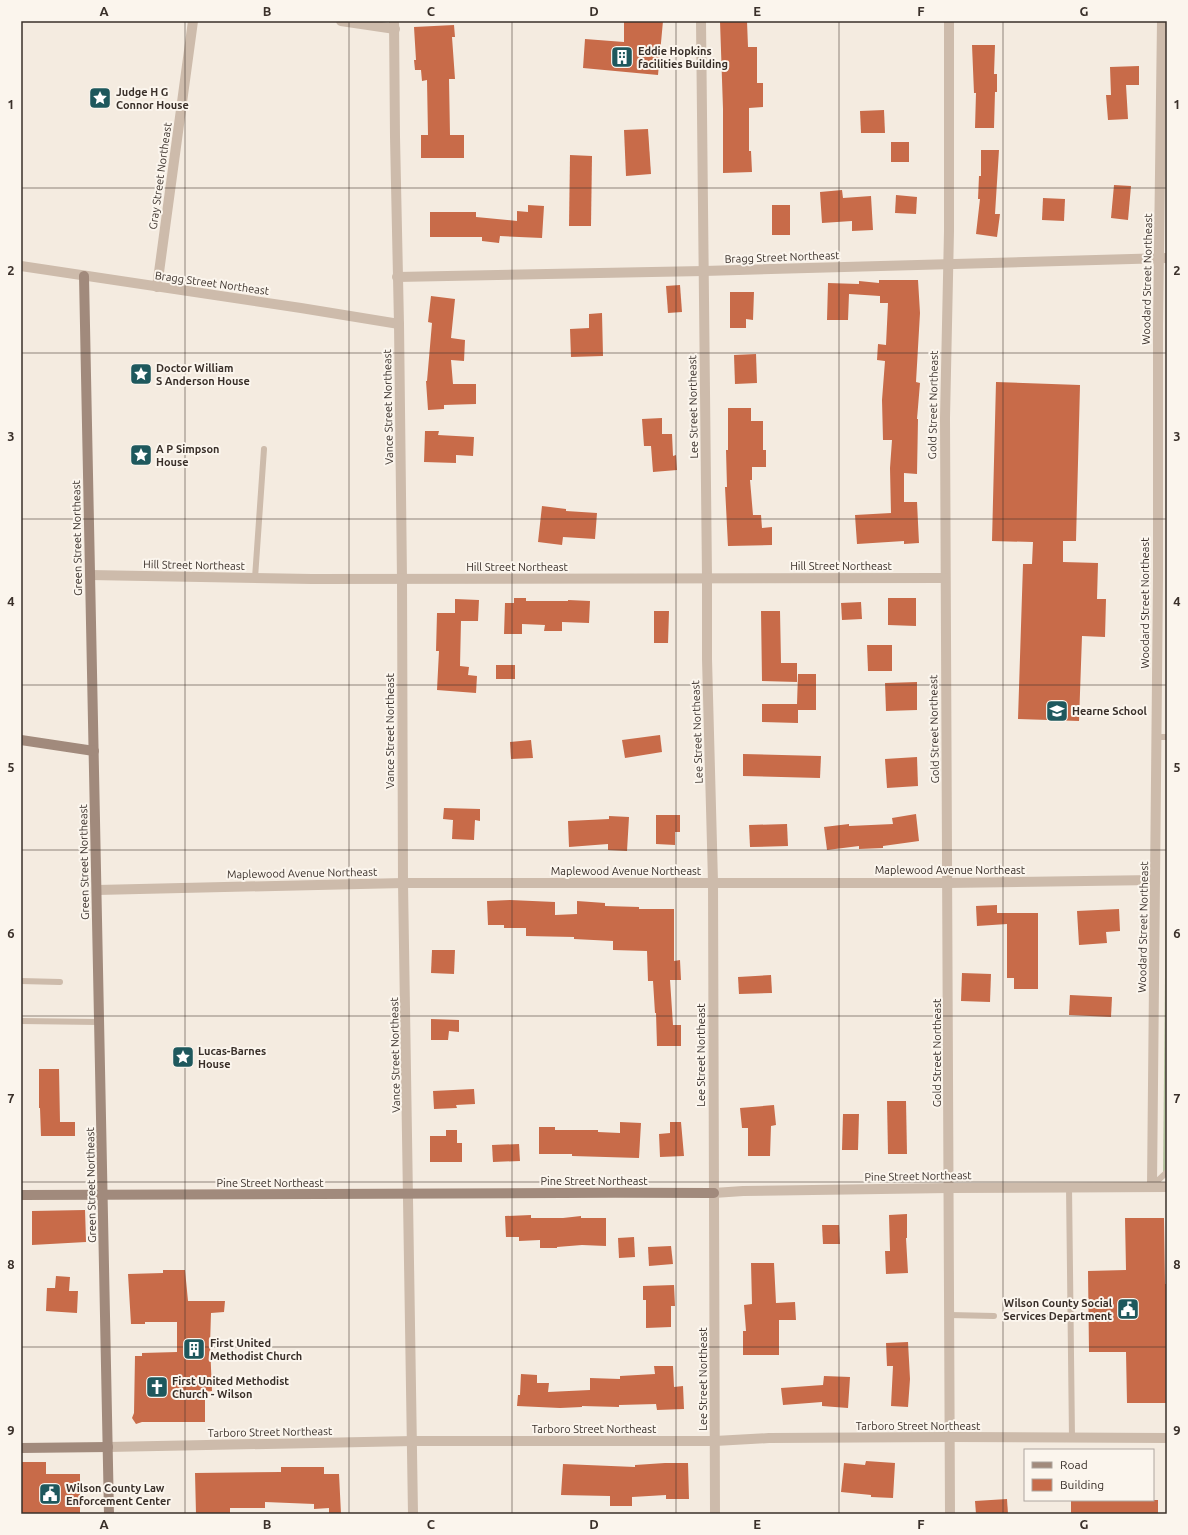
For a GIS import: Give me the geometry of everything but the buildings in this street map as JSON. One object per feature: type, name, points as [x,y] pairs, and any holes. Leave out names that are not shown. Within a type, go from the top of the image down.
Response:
[{"type":"street","name":"Gray Street Northeast","points":[[157,287],[193,21]]},
{"type":"street","points":[[341,21],[394,25]]},
{"type":"street","name":"Lee Street Northeast","points":[[701,21],[707,659],[713,882],[715,1514]]},
{"type":"street","name":"Gold Street Northeast","points":[[949,21],[949,231],[944,418],[948,883],[950,1514]]},
{"type":"street","name":"Woodard Street Northeast","points":[[1152,1186],[1155,880],[1162,737],[1162,21]]},
{"type":"street","name":"Vance Street Northeast","points":[[394,25],[402,579],[403,883],[414,1514]]},
{"type":"street","name":"Bragg Street Northeast","points":[[397,277],[704,271],[1163,258]]},
{"type":"street","name":"Bragg Street Northeast","points":[[21,266],[399,324]]},
{"type":"street","name":"Green Street Northeast","points":[[84,276],[109,1514]]},
{"type":"street","name":"Hill Street Northeast","points":[[90,575],[402,579],[945,578]]},
{"type":"street","points":[[21,740],[94,751]]},
{"type":"street","name":"Maplewood Avenue Northeast","points":[[97,890],[403,883],[948,883],[1155,880]]},
{"type":"street","name":"Pine Street Northeast","points":[[21,1195],[409,1194],[525,1192],[714,1194],[743,1191],[1167,1187]]},
{"type":"street","name":"Tarboro Street Northeast","points":[[21,1448],[413,1441],[715,1441],[769,1438],[950,1437],[1167,1438]]},
{"type":"lane","points":[[256,578],[264,449]]},
{"type":"lane","points":[[21,981],[60,982]]},
{"type":"lane","points":[[21,1020],[99,1022]]},
{"type":"lane","points":[[1152,1186],[1167,1172]]},
{"type":"lane","points":[[1069,1187],[1072,1438]]},
{"type":"lane","points":[[950,1315],[994,1316]]},
{"type":"path","points":[[994,1316],[1070,1316]]},
{"type":"green space","points":[[1167,777],[1167,1176],[1163,1175]]},
{"type":"place","name":"Eddie Hopkins facilities Building","points":[[622,57]]},
{"type":"place","name":"Judge H G Connor House","points":[[100,98]]},
{"type":"place","name":"Doctor William S Anderson House","points":[[141,374]]},
{"type":"place","name":"A P Simpson House","points":[[141,455]]},
{"type":"place","name":"Hearne School","points":[[1057,711]]},
{"type":"place","name":"Lucas-Barnes House","points":[[183,1057]]},
{"type":"place","name":"Wilson County Social Services Department","points":[[1128,1309]]},
{"type":"place","name":"First United Methodist Church","points":[[194,1349]]},
{"type":"place","name":"First United Methodist Church - Wilson","points":[[157,1387]]},
{"type":"place","name":"Wilson County Law Enforcement Center","points":[[50,1494]]}]
